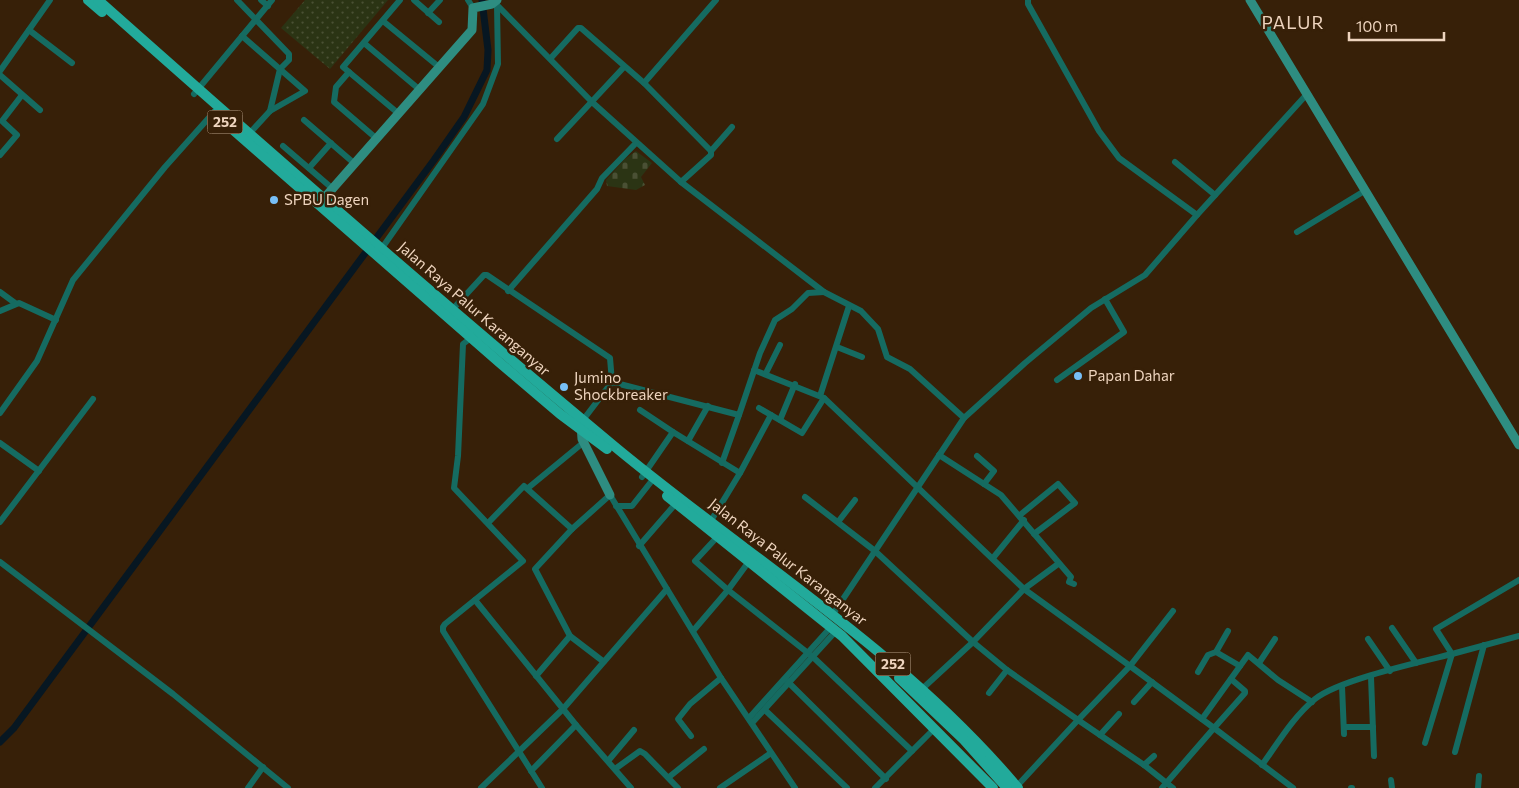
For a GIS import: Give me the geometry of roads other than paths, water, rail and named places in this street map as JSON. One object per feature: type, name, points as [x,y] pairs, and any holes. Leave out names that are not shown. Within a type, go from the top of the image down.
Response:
[{"type":"main road","name":"Jalan Raya Palur Karanganyar","points":[[88,0],[365,240],[378,249],[449,313],[555,400],[581,424],[752,558],[833,614],[922,689],[1014,787]]},
{"type":"main road","name":"Jalan Raya Palur Karanganyar","points":[[98,0],[196,92]]},
{"type":"main road","name":"Jalan Raya Palur Karanganyar","points":[[752,558],[846,640],[993,788]]},
{"type":"main road","points":[[856,633],[863,644],[902,684]]},
{"type":"main road","points":[[846,640],[902,684]]},
{"type":"main road","name":"252","points":[[902,684],[1014,787]]},
{"type":"main road","name":"252","points":[[902,684],[955,739],[998,788]]},
{"type":"street","points":[[0,71],[50,0]]},
{"type":"street","points":[[237,0],[289,54],[288,60],[280,69],[270,112]]},
{"type":"street","points":[[196,92],[270,3],[261,0]]},
{"type":"street","points":[[377,139],[334,102],[336,87],[364,43],[400,0]]},
{"type":"street","points":[[414,0],[439,22]]},
{"type":"street","points":[[428,13],[440,0]]},
{"type":"street","points":[[644,83],[716,0]]},
{"type":"street","points":[[1028,0],[1028,4],[1099,131],[1118,158],[1197,215]]},
{"type":"street","points":[[1250,0],[1519,445]]},
{"type":"street","points":[[322,201],[472,30],[472,5],[495,2]]},
{"type":"street","points":[[495,2],[592,102],[636,144],[681,182],[824,292],[862,311],[876,326],[887,357],[910,369],[964,418]]},
{"type":"street","points":[[378,249],[486,98],[498,64],[495,2]]},
{"type":"street","points":[[383,21],[439,67]]},
{"type":"street","points":[[550,59],[579,27],[644,83],[711,150]]},
{"type":"street","points":[[29,30],[72,63]]},
{"type":"street","points":[[242,36],[305,91],[270,112],[247,137]]},
{"type":"street","points":[[364,43],[420,90]]},
{"type":"street","points":[[556,139],[624,67]]},
{"type":"street","points":[[346,69],[399,114]]},
{"type":"street","points":[[0,75],[40,110]]},
{"type":"street","points":[[833,614],[964,418],[1025,362],[1105,299],[1145,276],[1197,215],[1307,94]]},
{"type":"street","points":[[0,155],[17,135],[1,122],[22,95]]},
{"type":"street","points":[[0,413],[38,361],[73,280],[216,109]]},
{"type":"street","points":[[304,120],[355,164]]},
{"type":"street","points":[[681,182],[711,155],[711,150],[732,127]]},
{"type":"street","points":[[309,168],[331,143]]},
{"type":"street","points":[[508,291],[597,189],[602,178],[636,144]]},
{"type":"street","points":[[283,146],[333,189]]},
{"type":"street","points":[[1175,162],[1215,195]]},
{"type":"street","points":[[1296,232],[1366,190]]},
{"type":"street","points":[[449,313],[485,275],[608,355],[611,361],[612,382],[581,424],[584,442],[610,495],[639,546],[721,678],[795,788]]},
{"type":"street","points":[[0,292],[16,303],[56,320]]},
{"type":"street","points":[[722,463],[754,370],[777,318],[792,309],[808,293],[824,292]]},
{"type":"street","points":[[1057,380],[1124,332],[1105,299]]},
{"type":"street","points":[[0,311],[16,303]]},
{"type":"street","points":[[759,408],[802,433],[822,397],[849,306]]},
{"type":"street","points":[[474,334],[463,344],[458,456],[454,488],[523,562],[445,624],[443,632],[531,771],[539,787]]},
{"type":"street","points":[[766,373],[780,345]]},
{"type":"street","points":[[837,346],[862,357]]},
{"type":"street","points":[[754,370],[795,384],[822,397],[918,486],[1024,589],[1293,788]]},
{"type":"street","points":[[612,382],[708,406],[739,416]]},
{"type":"street","points":[[780,420],[795,384]]},
{"type":"street","points":[[0,522],[93,399]]},
{"type":"street","points":[[688,441],[708,406]]},
{"type":"street","points":[[640,410],[740,473]]},
{"type":"street","points":[[709,524],[740,473],[770,414]]},
{"type":"street","points":[[616,506],[632,506],[673,432]]},
{"type":"street","points":[[528,488],[584,442]]},
{"type":"street","points":[[0,443],[39,471]]},
{"type":"street","points":[[939,455],[1001,494],[1070,577],[1069,582],[1074,584]]},
{"type":"street","points":[[977,456],[994,471],[984,484]]},
{"type":"street","points":[[993,558],[1022,518],[1058,484],[1075,503],[1034,534]]},
{"type":"street","points":[[488,523],[523,487],[528,488],[572,529]]},
{"type":"street","points":[[604,662],[570,636],[534,569],[572,529],[610,495]]},
{"type":"street","points":[[805,497],[875,551],[973,642],[1007,670],[1144,765],[1165,785],[1173,788]]},
{"type":"street","points":[[639,546],[678,500]]},
{"type":"street","points":[[838,522],[856,500]]},
{"type":"street","points":[[721,534],[695,561],[728,590],[811,655],[912,751]]},
{"type":"street","points":[[692,631],[728,590],[752,558]]},
{"type":"street","points":[[0,562],[288,788]]},
{"type":"street","points":[[922,689],[973,642],[1024,589],[1058,564]]},
{"type":"street","points":[[1425,743],[1452,654],[1436,629],[1519,580]]},
{"type":"street","points":[[481,788],[563,710],[667,589]]},
{"type":"street","points":[[475,600],[576,726],[631,788]]},
{"type":"street","points":[[1014,787],[1130,666],[1172,611]]},
{"type":"street","points":[[1392,628],[1416,663]]},
{"type":"street","points":[[750,720],[833,629]]},
{"type":"street","points":[[1198,672],[1208,655],[1216,652],[1228,631]]},
{"type":"street","points":[[536,676],[570,636]]},
{"type":"street","points":[[1262,765],[1296,719],[1314,700],[1323,694],[1342,686],[1416,663],[1519,636]]},
{"type":"street","points":[[1259,663],[1275,639]]},
{"type":"street","points":[[1368,639],[1390,671]]},
{"type":"street","points":[[1455,752],[1484,645]]},
{"type":"street","points":[[1216,652],[1240,666]]},
{"type":"street","points":[[1202,719],[1248,656],[1278,680],[1314,700]]},
{"type":"street","points":[[989,693],[1007,670]]},
{"type":"street","points":[[1372,677],[1374,756]]},
{"type":"street","points":[[691,736],[678,719],[690,704],[721,678]]},
{"type":"street","points":[[1165,785],[1245,693],[1246,691],[1231,679]]},
{"type":"street","points":[[750,720],[765,710],[787,681]]},
{"type":"street","points":[[787,681],[886,779]]},
{"type":"street","points":[[1134,702],[1152,682]]},
{"type":"street","points":[[1342,686],[1344,731],[1373,727]]},
{"type":"street","points":[[765,710],[847,788]]},
{"type":"street","points":[[1100,735],[1119,714]]},
{"type":"street","points":[[531,771],[576,726]]},
{"type":"street","points":[[875,788],[935,728]]},
{"type":"street","points":[[608,760],[634,730]]},
{"type":"street","points":[[669,777],[704,748]]},
{"type":"street","points":[[615,769],[640,751],[669,777],[678,788]]},
{"type":"street","points":[[720,788],[771,753]]},
{"type":"street","points":[[1144,765],[1154,756]]},
{"type":"street","points":[[248,788],[263,767]]},
{"type":"street","points":[[1478,788],[1479,776]]},
{"type":"street","points":[[1391,780],[1392,788]]},
{"type":"waterway","points":[[0,742],[14,728],[464,117],[487,70],[488,50],[482,0]]},
{"type":"place","name":"SPBU Dagen","points":[[274,200]]},
{"type":"place","name":"Papan Dahar","points":[[1078,376]]},
{"type":"place","name":"Jumino Shockbreaker","points":[[564,387]]},
{"type":"district","name":"PALUR","points":[[1293,23]]}]
